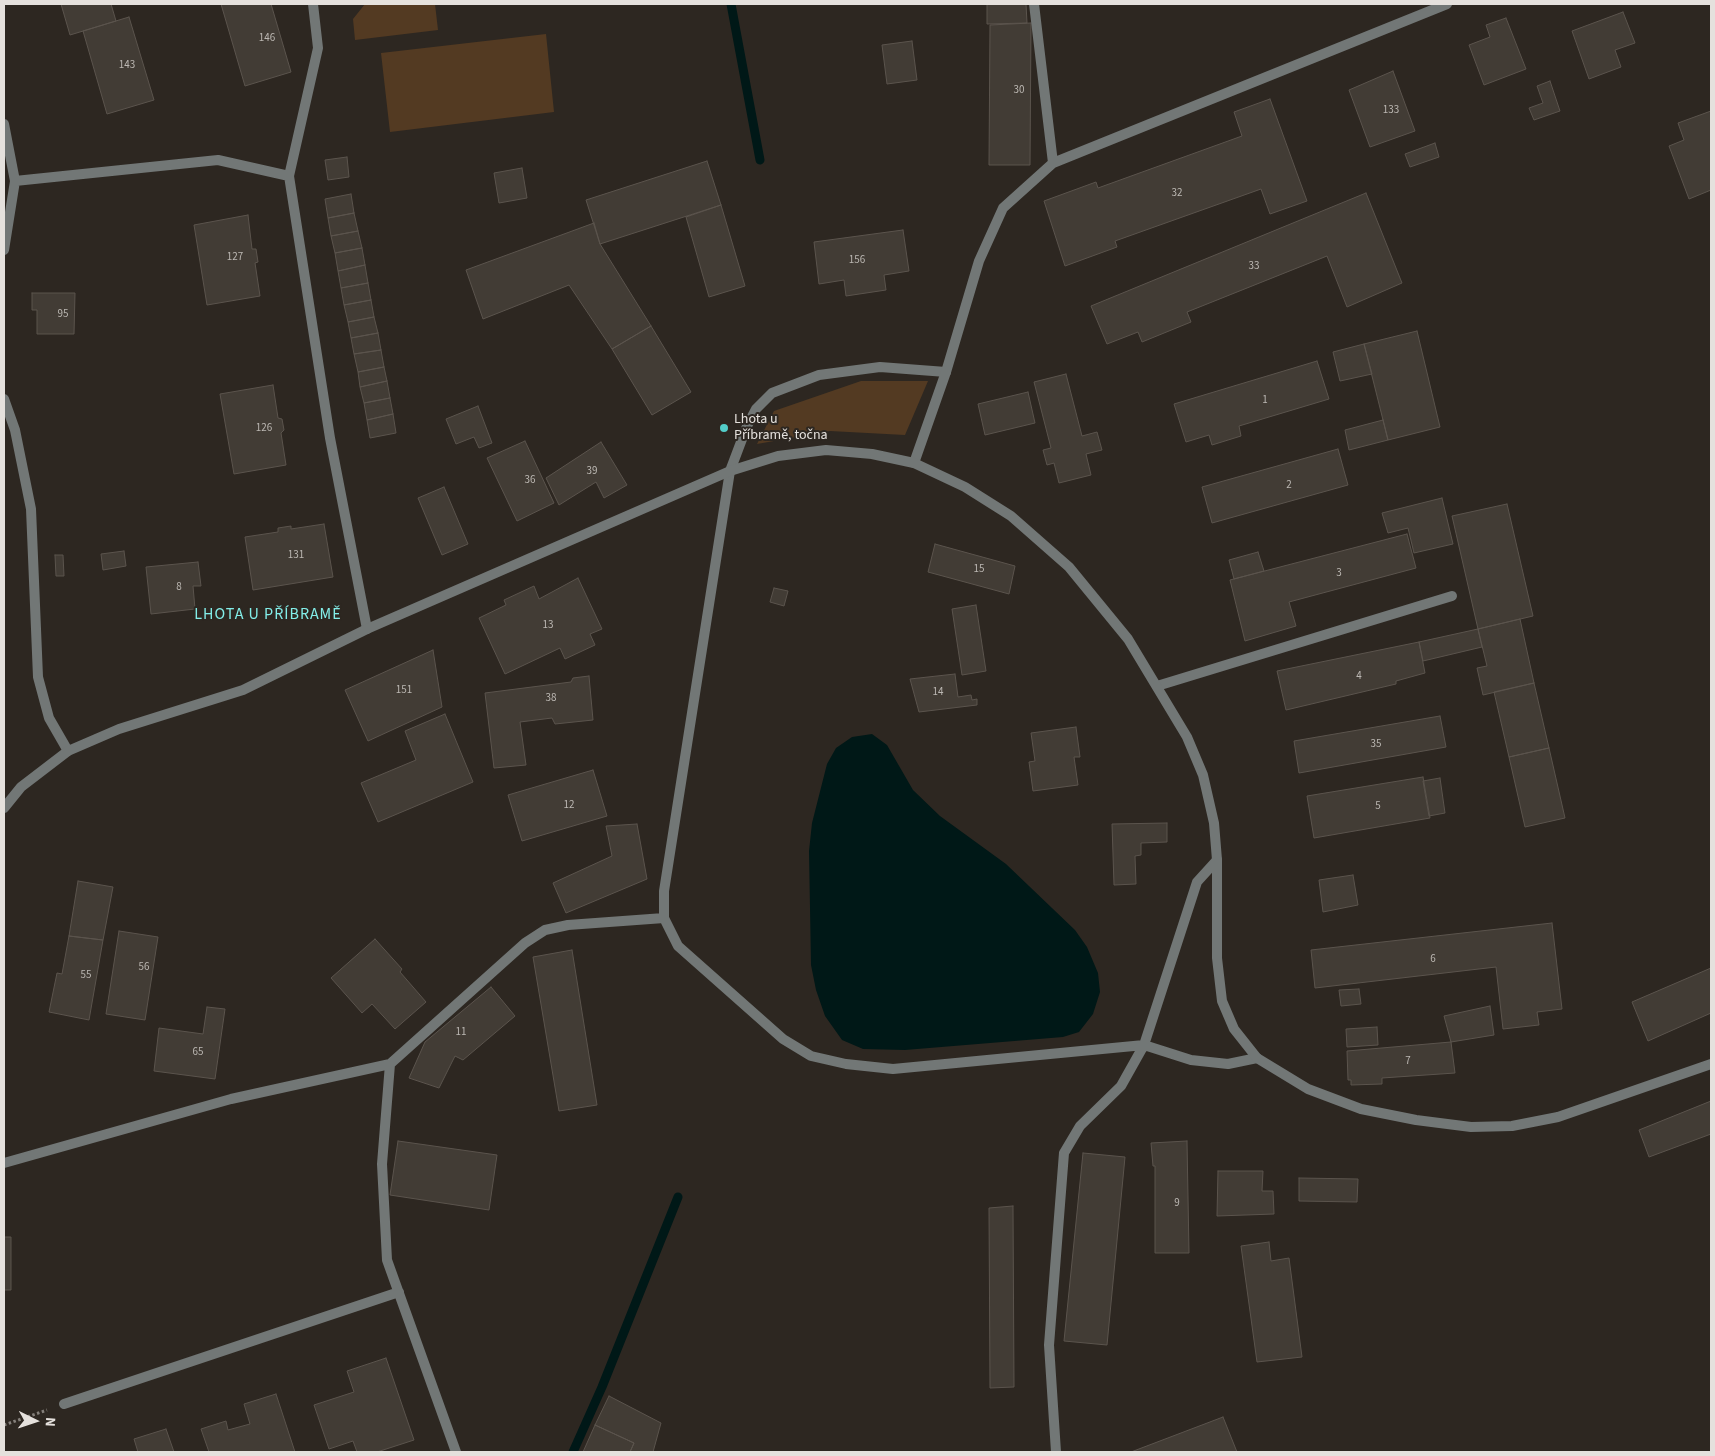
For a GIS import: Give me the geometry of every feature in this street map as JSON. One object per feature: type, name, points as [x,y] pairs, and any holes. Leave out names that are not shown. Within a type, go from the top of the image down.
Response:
[{"type":"street","points":[[313,4],[318,48],[289,176],[330,438],[367,629]]},
{"type":"street","points":[[1034,4],[1053,163]]},
{"type":"street","points":[[914,464],[946,372],[979,260],[1003,208],[1053,163],[1447,4]]},
{"type":"street","points":[[4,124],[15,181],[4,250]]},
{"type":"street","points":[[15,181],[218,160],[289,176]]},
{"type":"street","points":[[946,372],[880,366],[819,374],[772,394],[756,409],[751,417],[730,471],[664,891],[664,918],[678,946],[784,1038],[811,1056],[846,1064],[893,1069],[1144,1044],[1191,1060],[1228,1064],[1257,1058]]},
{"type":"street","points":[[4,398],[15,430],[31,509],[38,677],[49,718],[68,751]]},
{"type":"street","points":[[4,808],[21,787],[68,751],[119,729],[243,690],[367,629],[730,471],[778,456],[826,450],[872,454],[914,464],[965,487],[1011,516],[1069,567],[1128,640],[1188,736],[1203,775],[1214,823],[1217,860],[1217,958],[1222,1001],[1234,1029],[1257,1058],[1308,1089],[1361,1109],[1471,1128],[1512,1126],[1558,1117],[1711,1064]]},
{"type":"street","points":[[1157,686],[1452,596]]},
{"type":"street","points":[[1056,1452],[1049,1345],[1064,1153],[1080,1126],[1120,1086],[1144,1044],[1197,882],[1217,860]]},
{"type":"street","points":[[4,1163],[232,1099],[390,1064],[526,943],[545,930],[568,925],[664,918]]},
{"type":"street","points":[[390,1064],[382,1164],[387,1260],[456,1452]]},
{"type":"street","points":[[64,1404],[399,1292]]},
{"type":"path","points":[[4,1426],[64,1404]]},
{"type":"shaded area","points":[[365,4],[435,4],[438,30],[355,40],[353,19]]},
{"type":"shaded area","points":[[546,34],[554,112],[390,132],[381,53]]},
{"type":"shaded area","points":[[861,381],[928,381],[905,435],[830,431],[757,444],[774,411]]},
{"type":"water","points":[[872,734],[887,745],[913,790],[940,816],[1006,864],[1075,930],[1087,947],[1098,973],[1100,992],[1093,1014],[1079,1032],[1063,1037],[905,1050],[863,1049],[842,1040],[825,1016],[816,990],[811,965],[809,851],[812,823],[827,764],[836,748],[852,737]]},
{"type":"building","points":[[61,4],[111,4],[116,21],[70,35]]},
{"type":"building","points":[[221,4],[271,4],[291,72],[245,86]]},
{"type":"building","points":[[987,4],[1026,4],[1027,23],[987,24]]},
{"type":"building","points":[[1623,12],[1635,43],[1615,50],[1621,67],[1589,79],[1572,31]]},
{"type":"building","points":[[129,17],[154,100],[107,114],[83,31]]},
{"type":"building","points":[[1506,18],[1526,69],[1484,85],[1469,45],[1490,37],[1486,25]]},
{"type":"building","points":[[1031,23],[1030,165],[989,165],[990,25]]},
{"type":"building","points":[[912,41],[917,80],[887,84],[882,45]]},
{"type":"building","points":[[1393,71],[1415,131],[1370,147],[1349,90]]},
{"type":"building","points":[[1550,81],[1560,111],[1534,120],[1529,108],[1543,103],[1537,86]]},
{"type":"building","points":[[1270,99],[1307,201],[1270,214],[1261,189],[1115,241],[1117,247],[1065,266],[1044,201],[1096,182],[1098,188],[1242,136],[1234,112]]},
{"type":"building","points":[[1711,111],[1711,190],[1689,199],[1669,146],[1684,140],[1678,123]]},
{"type":"building","points":[[1435,143],[1439,157],[1410,167],[1405,154]]},
{"type":"building","points":[[347,157],[349,177],[328,180],[325,160]]},
{"type":"building","points":[[707,161],[721,205],[600,244],[586,200]]},
{"type":"building","points":[[522,168],[527,198],[499,203],[494,173]]},
{"type":"building","points":[[1366,193],[1402,283],[1347,307],[1327,256],[1187,312],[1191,322],[1142,342],[1138,332],[1107,344],[1091,306]]},
{"type":"building","points":[[351,194],[354,213],[328,218],[325,199]]},
{"type":"building","points":[[721,205],[745,286],[709,297],[686,217]]},
{"type":"building","points":[[354,213],[358,231],[331,236],[328,218]]},
{"type":"building","points":[[248,215],[252,249],[256,249],[258,262],[255,263],[260,296],[207,305],[194,225]]},
{"type":"building","points":[[594,223],[600,244],[651,326],[612,349],[569,285],[483,319],[466,270]]},
{"type":"building","points":[[903,230],[909,271],[884,275],[886,290],[846,296],[844,280],[819,284],[814,242]]},
{"type":"building","points":[[358,231],[362,248],[335,253],[331,236]]},
{"type":"building","points":[[362,248],[365,265],[338,271],[335,253]]},
{"type":"building","points":[[365,265],[368,283],[341,288],[338,271]]},
{"type":"building","points":[[368,283],[371,300],[344,305],[341,288]]},
{"type":"building","points":[[32,293],[75,293],[74,334],[37,334],[37,310],[32,310]]},
{"type":"building","points":[[371,300],[374,317],[348,322],[344,305]]},
{"type":"building","points":[[374,317],[378,333],[351,338],[348,322]]},
{"type":"building","points":[[651,326],[691,392],[652,415],[612,349]]},
{"type":"building","points":[[1417,331],[1440,427],[1388,440],[1364,344]]},
{"type":"building","points":[[378,333],[381,350],[354,354],[351,338]]},
{"type":"building","points":[[1364,344],[1372,374],[1340,381],[1333,352]]},
{"type":"building","points":[[381,350],[384,367],[358,372],[354,354]]},
{"type":"building","points":[[1317,361],[1329,399],[1239,426],[1241,436],[1212,445],[1209,435],[1186,442],[1174,404]]},
{"type":"building","points":[[384,367],[387,381],[360,387],[358,372]]},
{"type":"building","points":[[1066,374],[1082,436],[1097,432],[1102,450],[1086,454],[1091,475],[1059,483],[1054,463],[1047,465],[1043,450],[1051,448],[1034,382]]},
{"type":"building","points":[[387,381],[390,398],[364,403],[360,387]]},
{"type":"building","points":[[273,385],[278,418],[282,419],[284,430],[281,433],[286,465],[234,474],[220,394]]},
{"type":"building","points":[[1028,392],[1035,423],[985,435],[978,404]]},
{"type":"building","points":[[390,398],[393,414],[367,420],[364,403]]},
{"type":"building","points":[[478,406],[492,443],[479,448],[474,437],[456,444],[446,419]]},
{"type":"building","points":[[393,414],[396,433],[370,438],[367,420]]},
{"type":"building","points":[[1383,420],[1388,440],[1349,450],[1345,430]]},
{"type":"building","points":[[525,441],[554,503],[517,521],[487,458]]},
{"type":"building","points":[[601,442],[627,485],[604,498],[596,482],[559,505],[546,478]]},
{"type":"building","points":[[1338,449],[1348,485],[1212,523],[1202,487]]},
{"type":"building","points":[[444,487],[468,544],[442,555],[418,498]]},
{"type":"building","points":[[1442,498],[1453,544],[1414,553],[1408,528],[1388,533],[1382,513]]},
{"type":"building","points":[[1507,504],[1533,616],[1478,629],[1452,516]]},
{"type":"building","points":[[324,524],[333,577],[253,590],[245,537],[278,532],[278,528],[291,526],[291,529]]},
{"type":"building","points":[[1407,534],[1416,568],[1289,602],[1296,626],[1245,641],[1230,580]]},
{"type":"building","points":[[935,544],[1015,566],[1009,594],[928,572]]},
{"type":"building","points":[[124,551],[126,566],[103,570],[101,554]]},
{"type":"building","points":[[1258,552],[1264,571],[1234,579],[1229,560]]},
{"type":"building","points":[[55,555],[63,555],[64,576],[56,576]]},
{"type":"building","points":[[198,562],[201,586],[193,586],[195,609],[151,614],[146,567]]},
{"type":"building","points":[[578,578],[602,629],[590,634],[595,645],[565,659],[560,648],[505,674],[479,618],[506,605],[504,600],[534,586],[539,599]]},
{"type":"building","points":[[774,588],[788,591],[784,606],[770,602]]},
{"type":"building","points":[[976,605],[986,671],[962,675],[952,609]]},
{"type":"building","points":[[1520,619],[1534,683],[1483,695],[1477,668],[1487,666],[1478,629]]},
{"type":"building","points":[[1478,629],[1482,647],[1423,661],[1419,642]]},
{"type":"building","points":[[1419,642],[1425,673],[1396,681],[1396,684],[1286,710],[1277,671]]},
{"type":"building","points":[[433,650],[442,707],[368,741],[345,690]]},
{"type":"building","points":[[955,674],[958,697],[971,695],[972,700],[977,699],[977,705],[919,712],[910,679]]},
{"type":"building","points":[[589,676],[593,720],[555,724],[552,718],[520,722],[526,765],[494,768],[485,693],[571,682],[573,678]]},
{"type":"building","points":[[1534,683],[1549,748],[1509,757],[1494,692]]},
{"type":"building","points":[[445,714],[473,782],[378,822],[361,783],[416,760],[405,731]]},
{"type":"building","points":[[1440,716],[1446,747],[1299,773],[1294,741]]},
{"type":"building","points":[[1076,727],[1080,757],[1074,757],[1078,785],[1033,791],[1029,762],[1035,761],[1031,733]]},
{"type":"building","points":[[1549,748],[1565,818],[1525,827],[1509,757]]},
{"type":"building","points":[[593,770],[607,816],[522,841],[508,795]]},
{"type":"building","points":[[1423,777],[1430,818],[1314,838],[1307,796]]},
{"type":"building","points":[[1440,778],[1445,813],[1429,816],[1423,781]]},
{"type":"building","points":[[1167,823],[1167,842],[1141,843],[1141,855],[1135,856],[1136,884],[1114,885],[1112,824]]},
{"type":"building","points":[[637,824],[647,879],[566,913],[553,883],[612,856],[606,826]]},
{"type":"building","points":[[1353,875],[1358,905],[1323,912],[1319,880]]},
{"type":"building","points":[[78,881],[113,887],[103,940],[69,936]]},
{"type":"building","points":[[1552,923],[1562,1009],[1537,1012],[1539,1025],[1503,1029],[1496,967],[1315,988],[1311,950]]},
{"type":"building","points":[[119,931],[158,937],[145,1020],[106,1014]]},
{"type":"building","points":[[69,936],[103,940],[89,1020],[49,1012],[57,973],[62,974]]},
{"type":"building","points":[[375,939],[402,969],[400,972],[426,1002],[395,1029],[372,1004],[362,1013],[331,978]]},
{"type":"building","points":[[572,950],[597,1105],[559,1111],[533,957]]},
{"type":"building","points":[[1711,968],[1711,1013],[1648,1041],[1632,1002]]},
{"type":"building","points":[[491,987],[515,1016],[463,1060],[455,1056],[439,1088],[409,1078],[425,1042]]},
{"type":"building","points":[[1359,989],[1361,1004],[1341,1006],[1339,990]]},
{"type":"building","points":[[1490,1006],[1494,1035],[1451,1042],[1444,1016]]},
{"type":"building","points":[[207,1007],[225,1009],[215,1079],[154,1071],[159,1028],[203,1034]]},
{"type":"building","points":[[1377,1027],[1378,1045],[1347,1047],[1346,1029]]},
{"type":"building","points":[[1451,1042],[1455,1073],[1382,1078],[1382,1084],[1351,1085],[1351,1080],[1348,1080],[1347,1051]]},
{"type":"building","points":[[1711,1101],[1711,1134],[1649,1157],[1639,1130]]},
{"type":"building","points":[[398,1141],[497,1155],[489,1210],[390,1195]]},
{"type":"building","points":[[1187,1141],[1189,1253],[1155,1253],[1155,1166],[1153,1166],[1151,1143]]},
{"type":"building","points":[[1083,1153],[1125,1157],[1107,1345],[1064,1341]]},
{"type":"building","points":[[1218,1171],[1263,1171],[1262,1191],[1273,1191],[1274,1214],[1217,1216]]},
{"type":"building","points":[[1299,1178],[1358,1179],[1357,1202],[1299,1201]]},
{"type":"building","points":[[1013,1206],[1014,1387],[990,1388],[989,1208]]},
{"type":"building","points":[[4,1237],[11,1237],[11,1290],[4,1290]]},
{"type":"building","points":[[1269,1242],[1271,1261],[1289,1258],[1302,1357],[1257,1362],[1241,1246]]},
{"type":"building","points":[[386,1358],[414,1440],[377,1452],[357,1452],[353,1441],[329,1449],[314,1405],[354,1392],[347,1371]]},
{"type":"building","points":[[276,1394],[295,1452],[209,1452],[201,1429],[226,1421],[228,1430],[250,1424],[244,1404]]},
{"type":"building","points":[[609,1396],[661,1423],[653,1452],[630,1452],[634,1443],[595,1425]]},
{"type":"building","points":[[1223,1417],[1237,1452],[1131,1452]]},
{"type":"building","points":[[595,1425],[634,1443],[630,1452],[583,1452]]},
{"type":"building","points":[[166,1429],[174,1452],[138,1452],[134,1439]]},
{"type":"waterway","points":[[731,4],[760,160]]},
{"type":"waterway","points":[[573,1452],[602,1387],[678,1197]]},
{"type":"place","name":"Lhota u Příbramě, točna","points":[[724,428]]},
{"type":"district","name":"LHOTA U PŘÍBRAMĚ","points":[[268,615]]}]
